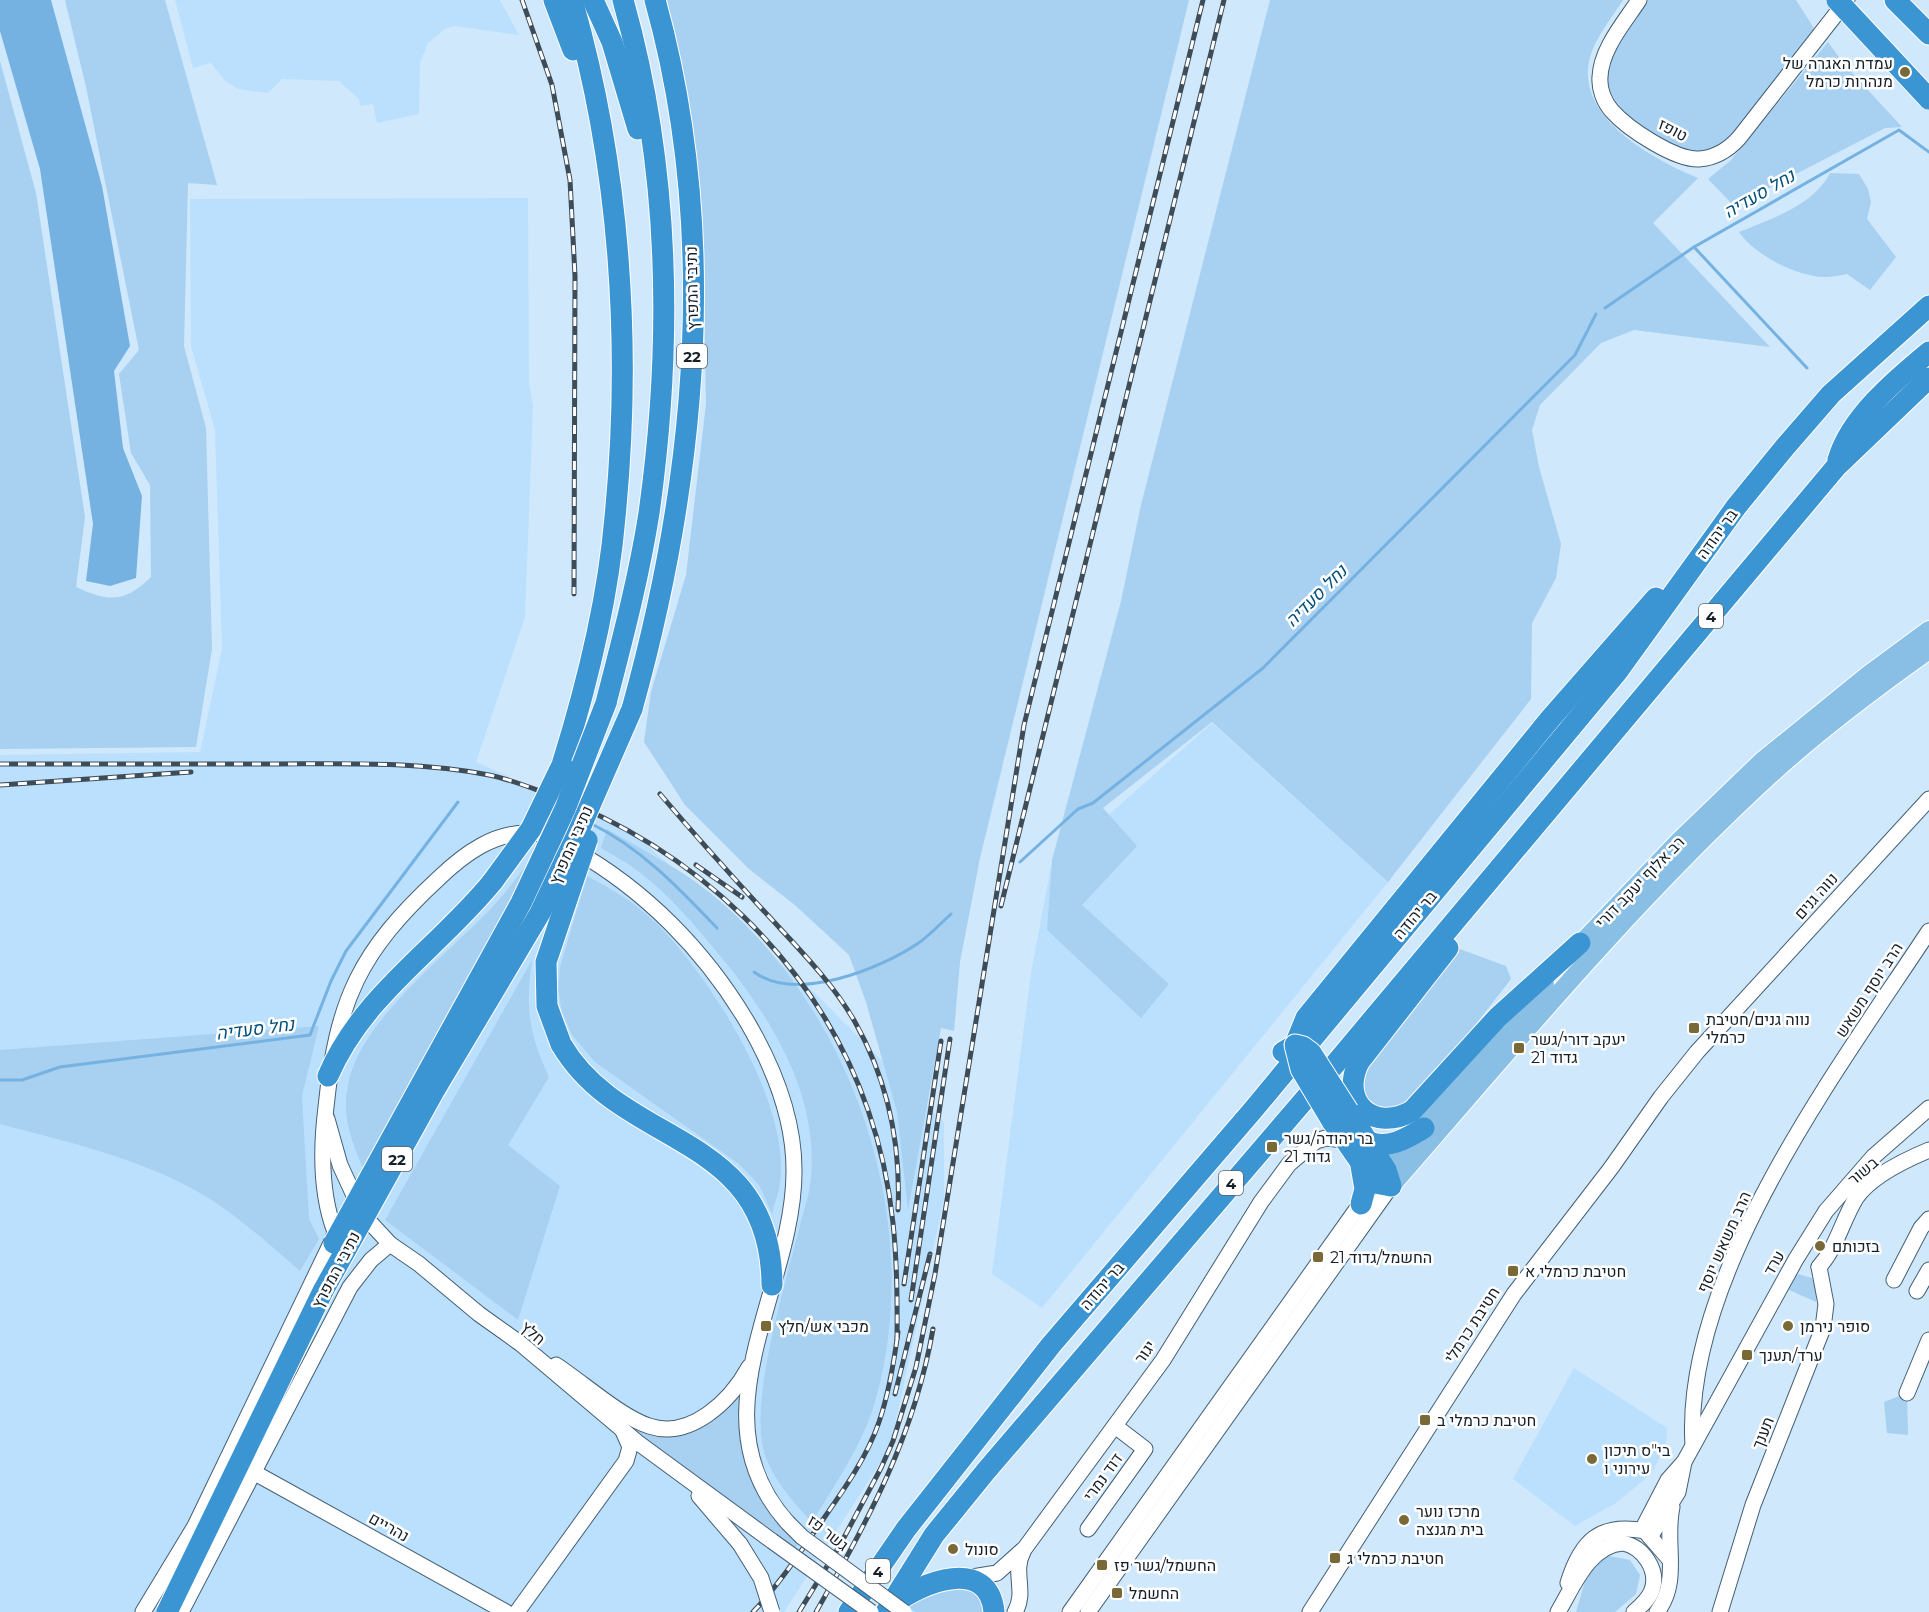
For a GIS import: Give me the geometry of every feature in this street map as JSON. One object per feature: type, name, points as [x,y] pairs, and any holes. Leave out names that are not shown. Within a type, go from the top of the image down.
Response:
[{"type":"highway","points":[[554,0],[581,74],[596,125],[615,226]]},
{"type":"highway","points":[[328,1076],[344,1043],[368,1009],[450,929],[493,881],[531,829],[562,765],[577,716],[599,620],[615,517],[621,355],[615,226],[602,124],[572,0]]},
{"type":"highway","points":[[593,0],[612,42],[644,151],[658,220],[663,272]]},
{"type":"highway","name":"נתיבי המפרץ","points":[[154,1612],[352,1206],[521,903],[564,809],[606,703],[631,604],[649,514],[663,361],[660,200],[649,117],[623,0]]},
{"type":"highway","name":"נתיבי המפרץ","points":[[165,1612],[323,1291],[434,1091],[540,913],[577,836],[632,709],[658,609],[680,492],[694,332],[690,203],[676,104],[655,0]]},
{"type":"highway","points":[[1837,0],[1929,99]]},
{"type":"highway","points":[[1895,0],[1929,34]]},
{"type":"highway","name":"בר יהודה","points":[[849,1612],[906,1530],[1051,1345],[1253,1110],[1617,672],[1736,507],[1831,394],[1929,306]]},
{"type":"highway","points":[[1836,467],[1842,446],[1859,418],[1927,353]]},
{"type":"highway","name":"4","points":[[1836,467],[1929,378]]},
{"type":"highway","name":"בר יהודה","points":[[887,1612],[915,1562],[953,1511],[1587,765],[1836,467]]},
{"type":"highway","points":[[1424,1128],[1393,1144],[1378,1145],[1369,1142],[1340,1116],[1301,1070],[1295,1045],[1306,1018],[1550,719],[1736,507]]},
{"type":"highway","points":[[632,709],[546,962],[548,1006],[561,1044],[576,1068],[599,1089],[717,1164],[755,1204],[766,1233],[771,1260],[772,1285]]},
{"type":"highway","points":[[1580,943],[1498,1017],[1412,1111],[1404,1116],[1382,1119],[1366,1114],[1361,1109],[1352,1086],[1354,1072],[1359,1062],[1423,982],[1529,837],[1587,765]]},
{"type":"highway","points":[[1051,1345],[1085,1292],[1168,1187],[1283,1052],[1295,1045]]},
{"type":"highway","points":[[1340,1116],[1345,1140],[1360,1162],[1384,1180]]},
{"type":"highway","points":[[1369,1142],[1384,1180]]},
{"type":"highway","points":[[1360,1162],[1365,1189],[1361,1204]]},
{"type":"highway","points":[[887,1612],[923,1585],[934,1581],[963,1579],[980,1584],[986,1589],[994,1612]]},
{"type":"main road","name":"רב אלוף יעקב דורי","points":[[1384,1180],[1424,1128],[1580,943],[1679,840],[1762,760],[1868,675],[1929,630]]},
{"type":"main road","name":"רב אלוף יעקב דורי","points":[[1384,1180],[1689,853],[1770,775],[1929,650]]},
{"type":"street","name":"טופז","points":[[1640,0],[1613,39],[1601,65],[1600,85],[1603,96],[1618,116],[1670,152],[1690,158],[1710,157],[1726,150],[1739,138],[1847,0]]},
{"type":"street","name":"נווה גנים","points":[[1730,1018],[1929,799]]},
{"type":"street","points":[[143,1612],[195,1526],[333,1239],[335,1232],[331,1222],[322,1151],[325,1110],[328,1076],[337,1030],[353,986],[373,951],[406,911],[457,862],[487,842],[500,837],[534,832],[553,839],[607,869],[638,891],[662,915],[723,987],[745,1018],[762,1049],[785,1111],[794,1170],[790,1212],[753,1359],[738,1384],[715,1410],[687,1424],[654,1428],[625,1413],[542,1355],[521,1344]]},
{"type":"street","name":"הרב יוסף משאש","points":[[1838,1069],[1929,931]]},
{"type":"street","name":"חטיבת כרמלי","points":[[1310,1612],[1514,1294],[1697,1052],[1730,1018]]},
{"type":"street","name":"הרב משאש יוסף","points":[[1693,1445],[1692,1400],[1702,1345],[1722,1289],[1764,1195],[1838,1069]]},
{"type":"street","name":"ערד","points":[[1646,1534],[1668,1480],[1684,1462],[1796,1259],[1836,1197],[1873,1157],[1929,1108]]},
{"type":"street","name":"חלץ","points":[[325,1110],[340,1166],[357,1202],[366,1218],[390,1244],[521,1344],[621,1429],[686,1480],[772,1541],[887,1612]]},
{"type":"street","name":"יגור","points":[[963,1579],[997,1573],[1024,1548],[1163,1360],[1261,1202],[1289,1164],[1316,1141],[1326,1138],[1345,1140]]},
{"type":"street","name":"בשור","points":[[1819,1267],[1830,1255],[1858,1196],[1902,1163],[1929,1150]]},
{"type":"street","points":[[1070,1612],[1361,1204],[1384,1180]]},
{"type":"street","points":[[1088,1612],[1384,1180]]},
{"type":"street","points":[[1894,1280],[1920,1228],[1929,1219]]},
{"type":"street","points":[[181,1612],[350,1287],[371,1260],[390,1244]]},
{"type":"street","points":[[1796,1259],[1811,1260],[1819,1267]]},
{"type":"street","name":"תענך","points":[[1720,1612],[1753,1505],[1823,1328],[1826,1304],[1819,1267]]},
{"type":"street","points":[[1917,1290],[1929,1270]]},
{"type":"street","points":[[1907,1393],[1929,1340]]},
{"type":"street","name":"גשר פז","points":[[753,1359],[747,1402],[748,1448],[763,1490],[802,1538],[887,1612]]},
{"type":"street","name":"דוד נמרי","points":[[1088,1529],[1145,1449],[1115,1426]]},
{"type":"street","points":[[517,1612],[626,1461],[630,1447],[621,1429]]},
{"type":"street","points":[[626,1461],[638,1453],[649,1452]]},
{"type":"street","name":"ערד","points":[[1646,1534],[1671,1507],[1683,1479],[1684,1462]]},
{"type":"street","name":"נהריים","points":[[255,1473],[506,1612]]},
{"type":"street","points":[[686,1480],[740,1544],[761,1578],[772,1612]]},
{"type":"street","points":[[1657,1612],[1668,1592],[1671,1574],[1668,1525],[1671,1507]]},
{"type":"street","points":[[165,1612],[198,1546],[195,1526]]},
{"type":"street","points":[[1561,1608],[1575,1562],[1592,1539],[1616,1528],[1646,1534],[1670,1560]]},
{"type":"street","points":[[1634,1612],[1648,1596],[1653,1580],[1649,1563],[1635,1547],[1632,1535],[1646,1534]]},
{"type":"street","points":[[1561,1608],[1594,1556],[1619,1543],[1635,1547]]},
{"type":"street","points":[[1015,1612],[1022,1594],[1017,1568],[1024,1548]]},
{"type":"shaded area","points":[[0,0],[51,0],[102,186],[130,346],[114,371],[123,448],[142,496],[136,578],[110,586],[86,581],[93,524],[40,169],[0,31]]},
{"type":"shaded area","points":[[65,0],[165,0],[217,185],[188,183],[184,346],[206,428],[212,649],[196,747],[0,749],[0,61],[36,193],[85,517],[76,587],[107,597],[124,596],[142,586],[151,577],[150,485],[131,453],[119,374],[139,350],[86,87]]},
{"type":"shaded area","points":[[175,0],[500,0],[519,35],[454,26],[445,29],[428,43],[420,63],[419,114],[377,123],[373,104],[360,106],[359,99],[339,81],[282,79],[268,93],[238,89],[225,81],[211,63],[193,68]]},
{"type":"shaded area","points":[[667,0],[1189,0],[980,858],[960,962],[954,1031],[941,1028],[908,1210],[897,1112],[866,1002],[849,955],[796,906],[749,869],[685,805],[644,742],[651,692],[686,575],[706,404],[703,232],[692,133]]},
{"type":"shaded area","points":[[1270,0],[1623,0],[1602,31],[1592,51],[1588,74],[1592,95],[1603,114],[1638,146],[1679,170],[1698,178],[1653,223],[1770,347],[1634,330],[1601,343],[1540,405],[1532,430],[1539,467],[1561,544],[1556,578],[1532,623],[1531,699],[1388,882],[1212,722],[1103,808],[1137,846],[1082,905],[1169,984],[1141,1018],[1047,930],[1052,860],[1121,601],[1141,505]]},
{"type":"shaded area","points":[[1648,0],[1796,0],[1815,30],[1765,97],[1735,131],[1722,143],[1709,150],[1696,151],[1663,140],[1646,130],[1617,103],[1609,89],[1608,66],[1616,46]]},
{"type":"shaded area","points":[[1828,42],[1844,64],[1902,127],[1885,128],[1734,206],[1708,179],[1730,161]]},
{"type":"shaded area","points":[[1830,173],[1859,174],[1868,189],[1871,202],[1867,219],[1896,257],[1870,290],[1847,274],[1813,276],[1777,263],[1755,249],[1739,232],[1778,216],[1803,202],[1814,194]]},
{"type":"shaded area","points":[[528,198],[529,384],[533,406],[525,617],[476,762],[631,831],[817,995],[944,1123],[944,1199],[890,1448],[784,1612],[0,1612],[0,755],[200,752],[222,649],[215,430],[191,346],[190,199]]},
{"type":"shaded area","points":[[1212,723],[1388,882],[1042,1308],[992,1274],[1031,973],[1051,866]]},
{"type":"shaded area","points":[[607,829],[690,878],[753,933],[798,988],[835,1049],[863,1116],[882,1186],[891,1257],[889,1329],[871,1415],[848,1462],[812,1522],[789,1496],[769,1465],[762,1443],[760,1420],[772,1334],[811,1177],[811,1143],[806,1111],[796,1079],[782,1048],[747,991],[727,964],[664,893],[631,866],[601,848]]},
{"type":"shaded area","points":[[542,844],[365,1172],[351,1137],[346,1114],[347,1089],[360,1052],[374,1029],[393,1006],[497,902]]},
{"type":"shaded area","points":[[587,876],[639,908],[677,945],[722,1007],[742,1043],[760,1080],[773,1116],[780,1151],[779,1191],[772,1214],[759,1185],[739,1164],[595,1062],[572,1035],[562,1012],[558,990],[560,967]]},
{"type":"shaded area","points":[[1457,948],[1506,966],[1511,979],[1423,1092],[1405,1110],[1364,1108],[1361,1065]]},
{"type":"shaded area","points":[[532,960],[529,992],[530,1020],[542,1062],[549,1077],[508,1145],[560,1186],[518,1320],[385,1220]]},
{"type":"shaded area","points":[[319,1026],[302,1096],[309,1219],[319,1239],[300,1271],[248,1226],[191,1188],[122,1158],[0,1124],[0,1050]]},
{"type":"shaded area","points":[[1798,1274],[1812,1278],[1817,1291],[1816,1302],[1787,1289],[1792,1279]]},
{"type":"shaded area","name":"בי\"ס תיכון עירוני ו","points":[[1574,1368],[1667,1428],[1666,1444],[1652,1473],[1616,1503],[1575,1526],[1513,1479]]},
{"type":"shaded area","points":[[742,1386],[758,1492],[767,1506],[800,1542],[794,1550],[606,1413],[670,1432]]},
{"type":"shaded area","points":[[1907,1393],[1908,1435],[1887,1433],[1884,1402]]},
{"type":"shaded area","points":[[1609,1556],[1630,1560],[1640,1575],[1636,1594],[1615,1612],[1576,1612],[1586,1578],[1599,1558]]},
{"type":"shaded area","points":[[972,1586],[989,1612],[915,1612],[907,1606],[915,1596]]},
{"type":"waterway","name":"נחל סעדיה","points":[[1605,308],[1694,247],[1899,130],[1929,152]]},
{"type":"waterway","points":[[1694,247],[1807,368]]},
{"type":"waterway","name":"נחל סעדיה","points":[[1020,862],[1078,809],[1093,803],[1263,668],[1575,355],[1596,314]]},
{"type":"waterway","name":"נחל סעדיה","points":[[0,1080],[22,1080],[60,1067],[310,1035],[331,981],[346,951],[458,802]]},
{"type":"waterway","name":"נחל סעדיה","points":[[590,823],[642,856],[673,883],[717,928]]},
{"type":"waterway","name":"נחל סעדיה","points":[[754,972],[772,981],[792,984],[838,979],[861,972],[903,952],[924,939],[951,914]]},
{"type":"railway","points":[[522,0],[552,85],[570,180],[575,276],[574,594]]},
{"type":"railway","points":[[799,1612],[840,1545],[881,1468],[893,1441],[916,1367],[935,1274],[1024,725],[1203,0]]},
{"type":"railway","points":[[1001,906],[1224,0]]},
{"type":"railway","points":[[0,764],[352,764],[434,767],[489,775],[519,783],[601,817],[652,845],[700,878],[743,916],[783,959],[817,1006],[846,1056],[868,1110],[884,1167],[893,1223],[897,1280],[897,1339]]},
{"type":"railway","points":[[0,785],[191,772]]},
{"type":"railway","points":[[660,794],[812,963],[855,1022],[876,1066],[890,1113],[897,1161],[898,1210]]},
{"type":"railway","points":[[696,865],[742,897]]},
{"type":"railway","points":[[911,1300],[950,1039]]},
{"type":"railway","points":[[904,1284],[941,1041]]},
{"type":"railway","points":[[895,1394],[930,1254]]},
{"type":"railway","points":[[816,1612],[871,1510],[902,1441],[925,1368],[933,1329]]},
{"type":"railway","points":[[753,1612],[794,1561],[860,1464],[874,1436],[886,1400],[898,1332]]},
{"type":"place","name":"עמדת האגרה של מנהרות כרמל","points":[[1905,72]]},
{"type":"place","name":"נווה גנים/חטיבת כרמלי","points":[[1694,1028]]},
{"type":"place","name":"יעקב דורי/גשר גדוד 21","points":[[1519,1048]]},
{"type":"place","name":"בר יהודה/גשר גדוד 21","points":[[1272,1147]]},
{"type":"place","name":"בזכותם","points":[[1820,1246]]},
{"type":"place","name":"החשמל/גדוד 21","points":[[1318,1257]]},
{"type":"place","name":"חטיבת כרמלי א","points":[[1513,1271]]},
{"type":"place","name":"מכבי אש/חלץ","points":[[766,1326]]},
{"type":"place","name":"סופר נירמן","points":[[1788,1326]]},
{"type":"place","name":"ערד/תענך","points":[[1747,1355]]},
{"type":"place","name":"חטיבת כרמלי ב","points":[[1425,1420]]},
{"type":"place","name":"בי\"ס תיכון עירוני ו","points":[[1592,1459]]},
{"type":"place","name":"מרכז נוער בית מגנצה","points":[[1404,1520]]},
{"type":"place","name":"סונול","points":[[953,1549]]},
{"type":"place","name":"חטיבת כרמלי ג","points":[[1335,1558]]},
{"type":"place","name":"החשמל/גשר פז","points":[[1102,1565]]},
{"type":"place","name":"החשמל","points":[[1117,1593]]}]
